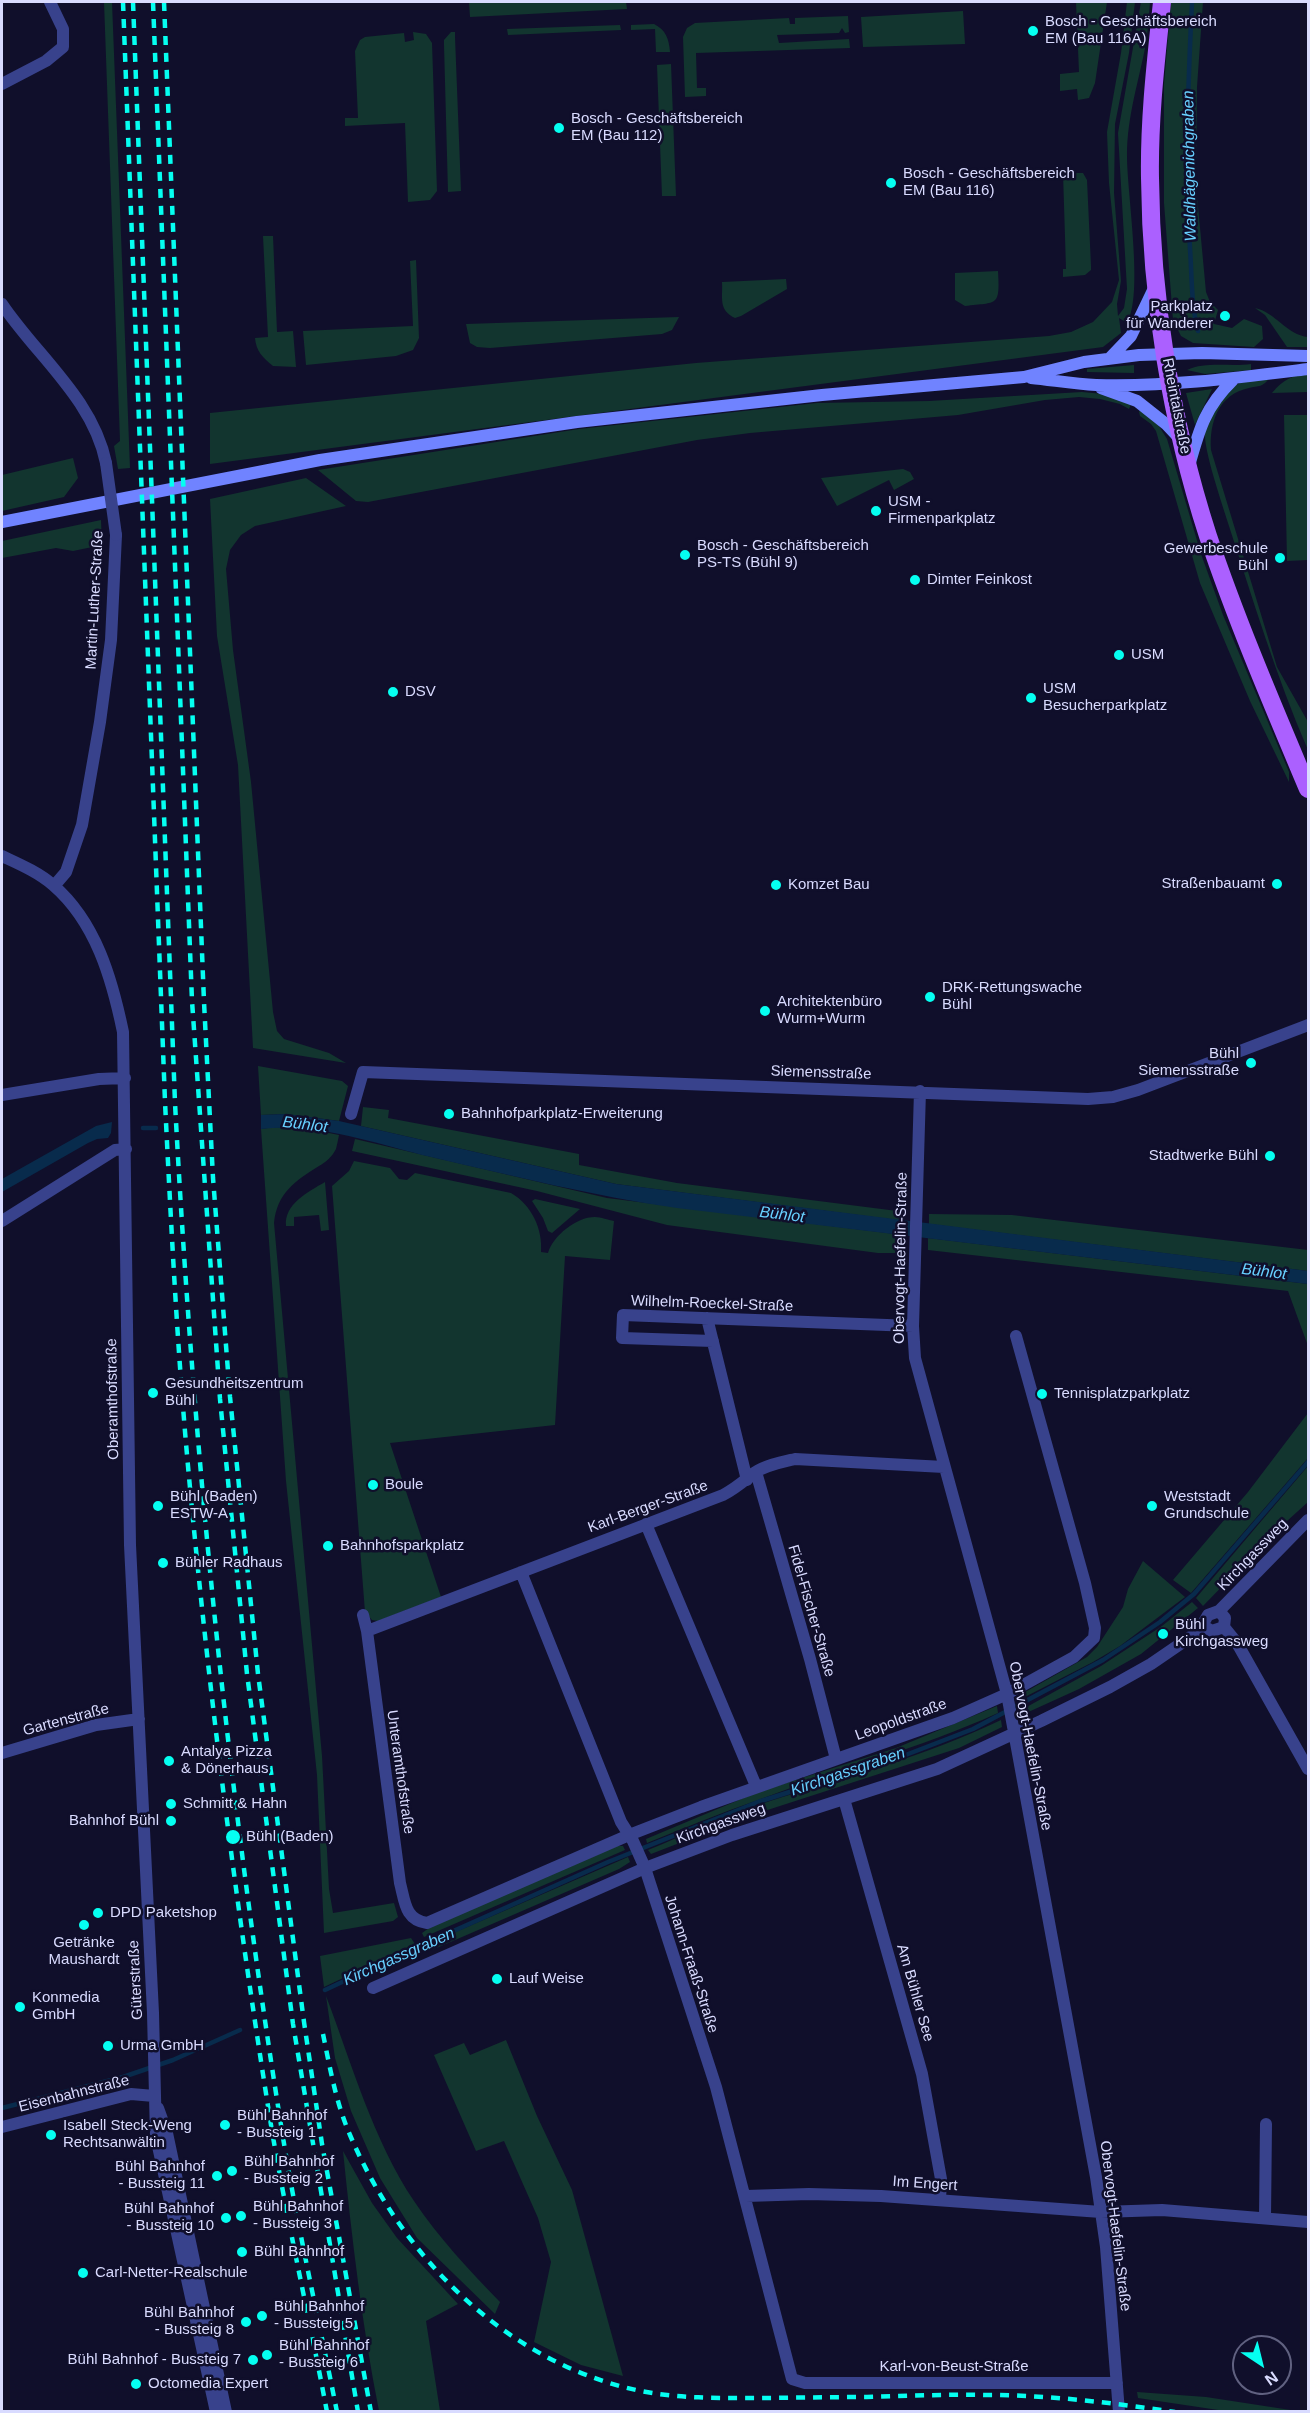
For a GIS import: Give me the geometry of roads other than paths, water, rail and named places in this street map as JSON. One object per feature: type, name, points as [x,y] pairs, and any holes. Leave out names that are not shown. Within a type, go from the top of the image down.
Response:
[{"type":"main road","name":"Rheintalstraße","points":[[1162,2],[1150,118],[1151,202],[1156,282],[1171,385],[1188,467],[1208,534],[1233,605],[1308,789]]},
{"type":"street","points":[[2,84],[46,61],[63,47],[63,29],[50,2]]},
{"type":"street","points":[[1109,358],[1131,336],[1156,282]]},
{"type":"street","name":"Martin-Luther-Straße","points":[[4,312],[80,404],[103,445],[116,535],[111,640],[82,825],[66,872],[54,886]]},
{"type":"street","points":[[2,522],[309,462],[509,431],[701,407],[1024,377],[1109,358],[1166,353],[1308,356]]},
{"type":"street","points":[[1024,377],[1094,385],[1171,385],[1233,380],[1308,369]]},
{"type":"street","points":[[1188,467],[1205,413],[1233,380]]},
{"type":"street","points":[[1094,385],[1137,401],[1166,424],[1182,441]]},
{"type":"street","name":"Oberamthofstraße","points":[[2,856],[31,870],[54,886],[86,926],[107,968],[123,1032],[130,1545],[139,1719]]},
{"type":"street","name":"Siemensstraße","points":[[351,1114],[363,1072],[1088,1099],[1113,1097],[1138,1090],[1308,1025]]},
{"type":"street","points":[[2,1095],[99,1079],[125,1078]]},
{"type":"street","name":"Obervogt-Haefelin-Straße","points":[[920,1091],[913,1326],[915,1358],[1008,1698],[1077,2069],[1101,2212],[1119,2412]]},
{"type":"street","points":[[2,1221],[115,1150],[126,1149]]},
{"type":"street","name":"Wilhelm-Roeckel-Straße","points":[[713,1341],[621,1338],[623,1314],[913,1326]]},
{"type":"street","name":"Fidel-Fischer-Straße","points":[[707,1318],[836,1759]]},
{"type":"street","name":"Leopoldstraße","points":[[417,1921],[427,1923],[756,1786],[924,1730],[1008,1698],[1074,1657],[1094,1638],[1095,1628],[1085,1583],[1016,1336]]},
{"type":"street","name":"Karl-Berger-Straße","points":[[363,1623],[522,1572],[723,1495],[778,1462],[795,1459],[944,1467]]},
{"type":"street","name":"Kirchgassweg","points":[[373,1988],[643,1863],[937,1769],[1014,1729],[1078,1704],[1139,1672],[1205,1627],[1204,1622],[1208,1615],[1219,1611],[1308,1520]]},
{"type":"street","points":[[646,1524],[756,1786]]},
{"type":"street","name":"Johann-Fraaß-Straße","points":[[522,1572],[621,1822],[643,1863],[716,2088],[792,2379]]},
{"type":"street","name":"Kirchgassweg","points":[[1219,1611],[1225,1618],[1224,1627],[1237,1643],[1308,1769]]},
{"type":"street","name":"Unteramthofstraße","points":[[363,1623],[399,1876],[408,1912],[417,1921]]},
{"type":"street","points":[[1205,1627],[1212,1631],[1224,1627]]},
{"type":"street","name":"Gartenstraße","points":[[2,1753],[96,1725],[139,1719]]},
{"type":"street","name":"Güterstraße","points":[[139,1719],[153,2013],[156,2137],[216,2412]]},
{"type":"street","name":"Am Bühler See","points":[[844,1799],[922,2074],[941,2179],[940,2200]]},
{"type":"street","name":"Eisenbahnstraße","points":[[2,2127],[131,2094],[154,2096]]},
{"type":"street","name":"Güterstraße","points":[[154,2096],[167,2133],[226,2412]]},
{"type":"street","points":[[1265,2218],[1266,2124]]},
{"type":"street","name":"Im Engert","points":[[746,2196],[809,2193],[1101,2212],[1162,2210],[1308,2222]]},
{"type":"street","name":"Karl-von-Beust-Straße","points":[[792,2379],[805,2383],[1117,2383]]},
{"type":"water","points":[[286,1114],[339,1121],[616,1184],[1308,1271],[1308,1284],[677,1208],[554,1185],[325,1131],[261,1129],[261,1115]]},
{"type":"water","points":[[112,1122],[108,1138],[88,1143],[2,1192],[2,1179],[96,1126]]},
{"type":"waterway","name":"Waldhägenichgraben","points":[[1192,2],[1188,94],[1188,218],[1192,290],[1198,331]]},
{"type":"waterway","name":"Bühlot","points":[[143,1128],[156,1128]]},
{"type":"waterway","name":"Kirchgassgraben","points":[[325,1990],[608,1862],[758,1802],[903,1756],[973,1729],[1103,1660],[1160,1622],[1194,1594],[1308,1462]]},
{"type":"waterway","name":"Kirchgassgraben","points":[[2,2108],[123,2077],[173,2060],[240,2030]]},
{"type":"railway","points":[[123,2],[165,1102],[184,1421],[214,1713],[246,1961],[277,2161],[327,2412]]},
{"type":"railway","points":[[133,2],[175,1103],[202,1487],[228,1743],[262,1998],[293,2197],[337,2412]]},
{"type":"railway","points":[[153,2],[192,1001],[220,1399],[247,1674],[293,2024],[358,2412]]},
{"type":"railway","points":[[164,2],[204,1002],[213,1178],[230,1397],[258,1674],[304,2022],[322,2144],[371,2412]]},
{"type":"railway","points":[[323,2034],[345,2123],[372,2180],[398,2222],[429,2262],[463,2297],[502,2329],[543,2355],[588,2376],[636,2390],[691,2397],[1011,2395],[1081,2400],[1175,2412]]},
{"type":"place","name":"Bosch - Geschäftsbereich EM (Bau 116A)","points":[[1033,31]]},
{"type":"place","name":"Bosch - Geschäftsbereich EM (Bau 112)","points":[[559,128]]},
{"type":"place","name":"Bosch - Geschäftsbereich EM (Bau 116)","points":[[891,183]]},
{"type":"place","name":"Parkplatz für Wanderer","points":[[1225,316]]},
{"type":"place","name":"USM - Firmenparkplatz","points":[[876,511]]},
{"type":"place","name":"Bosch - Geschäftsbereich PS-TS (Bühl 9)","points":[[685,555]]},
{"type":"place","name":"Gewerbeschule Bühl","points":[[1280,558]]},
{"type":"place","name":"Dimter Feinkost","points":[[915,580]]},
{"type":"place","name":"USM","points":[[1119,655]]},
{"type":"place","name":"DSV","points":[[393,692]]},
{"type":"place","name":"USM Besucherparkplatz","points":[[1031,698]]},
{"type":"place","name":"Straßenbauamt","points":[[1277,884]]},
{"type":"place","name":"Komzet Bau","points":[[776,885]]},
{"type":"place","name":"DRK-Rettungswache Bühl","points":[[930,997]]},
{"type":"place","name":"Architektenbüro Wurm+Wurm","points":[[765,1011]]},
{"type":"place","name":"Bühl Siemensstraße","points":[[1251,1063]]},
{"type":"place","name":"Bahnhofparkplatz-Erweiterung","points":[[449,1114]]},
{"type":"place","name":"Stadtwerke Bühl","points":[[1270,1156]]},
{"type":"place","name":"Gesundheitszentrum Bühl","points":[[153,1393]]},
{"type":"place","name":"Tennisplatzparkplatz","points":[[1042,1394]]},
{"type":"place","name":"Boule","points":[[373,1485]]},
{"type":"place","name":"Bühl (Baden) ESTW-A","points":[[158,1506]]},
{"type":"place","name":"Weststadt Grundschule","points":[[1152,1506]]},
{"type":"place","name":"Bahnhofsparkplatz","points":[[328,1546]]},
{"type":"place","name":"Bühler Radhaus","points":[[163,1563]]},
{"type":"place","name":"Bühl Kirchgassweg","points":[[1163,1634]]},
{"type":"place","name":"Antalya Pizza & Dönerhaus","points":[[169,1761]]},
{"type":"place","name":"Schmitt & Hahn","points":[[171,1804]]},
{"type":"place","name":"Bahnhof Bühl","points":[[171,1821]]},
{"type":"place","name":"Bühl (Baden)","points":[[233,1837]]},
{"type":"place","name":"DPD Paketshop","points":[[98,1913]]},
{"type":"place","name":"Getränke Maushardt","points":[[84,1925]]},
{"type":"place","name":"Lauf Weise","points":[[497,1979]]},
{"type":"place","name":"Konmedia GmbH","points":[[20,2007]]},
{"type":"place","name":"Urma GmbH","points":[[108,2046]]},
{"type":"place","name":"Bühl Bahnhof - Bussteig 1","points":[[225,2125]]},
{"type":"place","name":"Isabell Steck-Weng Rechtsanwältin","points":[[51,2135]]},
{"type":"place","name":"Bühl Bahnhof - Bussteig 2","points":[[232,2171]]},
{"type":"place","name":"Bühl Bahnhof - Bussteig 11","points":[[217,2176]]},
{"type":"place","name":"Bühl Bahnhof - Bussteig 3","points":[[241,2216]]},
{"type":"place","name":"Bühl Bahnhof - Bussteig 10","points":[[226,2218]]},
{"type":"place","name":"Bühl Bahnhof","points":[[242,2252]]},
{"type":"place","name":"Carl-Netter-Realschule","points":[[83,2273]]},
{"type":"place","name":"Bühl Bahnhof - Bussteig 5","points":[[262,2316]]},
{"type":"place","name":"Bühl Bahnhof - Bussteig 8","points":[[246,2322]]},
{"type":"place","name":"Bühl Bahnhof - Bussteig 6","points":[[267,2355]]},
{"type":"place","name":"Bühl Bahnhof - Bussteig 7","points":[[253,2360]]},
{"type":"place","name":"Octomedia Expert","points":[[136,2384]]}]
